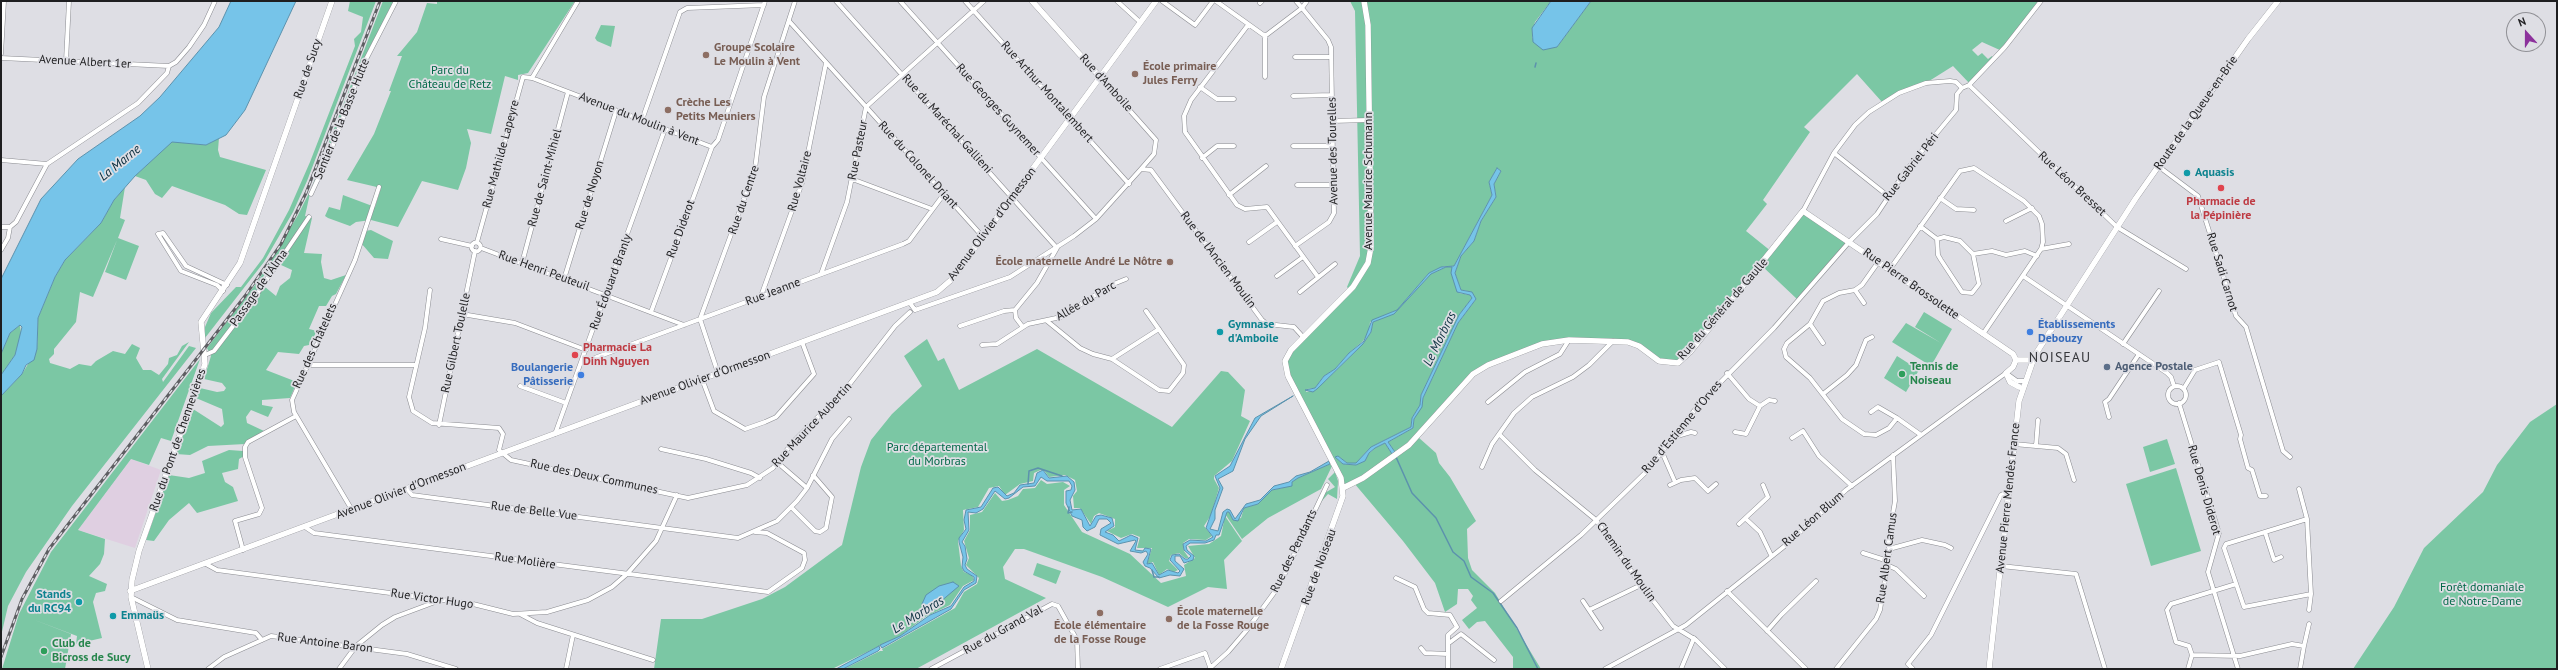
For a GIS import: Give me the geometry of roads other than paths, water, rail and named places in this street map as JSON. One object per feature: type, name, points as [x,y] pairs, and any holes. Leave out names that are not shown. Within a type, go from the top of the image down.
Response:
[{"type":"main road","name":"Rue de Sucy","points":[[284,137],[332,1]]},
{"type":"main road","name":"Rue d'Amboile","points":[[1032,1],[1100,77]]},
{"type":"main road","name":"Avenue Olivier d'Ormesson","points":[[131,594],[206,564],[501,453],[910,303],[945,287],[1013,198],[1156,1]]},
{"type":"main road","name":"Avenue Maurice Schumann","points":[[1327,451],[1286,368],[1287,356],[1303,337],[1354,287],[1368,263],[1370,247],[1368,26],[1364,1]]},
{"type":"main road","name":"Route de la Queue-en-Brie","points":[[2067,305],[2158,166],[2248,39],[2278,1]]},
{"type":"main road","name":"Rue du Pont de Chennevières","points":[[131,594],[139,551],[205,364],[201,322],[227,285],[240,263],[284,137]]},
{"type":"main road","name":"Rue Pierre Brossolette","points":[[1803,211],[1850,241],[2013,354],[2016,360]]},
{"type":"main road","name":"Rue du Général de Gaulle","points":[[1343,488],[1363,478],[1409,445],[1480,369],[1542,344],[1569,340],[1628,342],[1639,346],[1665,363],[1681,360],[1761,265],[1803,211]]},
{"type":"main road","name":"Avenue Pierre Mendès France","points":[[2022,384],[2047,334],[2067,305]]},
{"type":"main road","name":"Avenue Pierre Mendès France","points":[[1990,669],[2019,401],[2029,360],[2042,337],[2047,334]]},
{"type":"main road","points":[[2016,360],[2029,360]]},
{"type":"main road","name":"Rue Léon Blum","points":[[2006,372],[2013,367],[2016,360]]},
{"type":"main road","points":[[2006,372],[2010,382],[2022,384]]},
{"type":"main road","name":"Rue de Noiseau","points":[[1281,669],[1341,506],[1343,488],[1327,451]]},
{"type":"main road","points":[[131,594],[148,669]]},
{"type":"street","points":[[1,54],[4,1]]},
{"type":"street","points":[[66,61],[68,1]]},
{"type":"street","points":[[1,227],[10,227],[16,222],[47,164],[138,103],[166,73],[169,66],[176,62],[189,47],[204,25],[215,1]]},
{"type":"street","name":"Sentier de la Basse Hutte","points":[[311,194],[330,153],[361,69],[396,1]]},
{"type":"street","points":[[532,78],[578,1]]},
{"type":"street","name":"Rue du Centre","points":[[700,319],[755,169],[764,97],[796,1]]},
{"type":"street","name":"Rue du Maréchal Gallieni","points":[[836,1],[1056,248]]},
{"type":"street","name":"Rue Georges Guynemer","points":[[900,1],[1096,219]]},
{"type":"street","name":"Rue Arthur Montalembert","points":[[965,1],[1129,184]]},
{"type":"street","name":"Rue Pasteur","points":[[821,274],[847,202],[866,107],[984,1]]},
{"type":"street","points":[[1117,1],[1140,22]]},
{"type":"street","points":[[1162,1],[1195,25],[1213,1]]},
{"type":"street","points":[[1216,1],[1265,36]]},
{"type":"street","name":"Avenue des Tourelles","points":[[1296,1],[1328,40],[1331,57],[1334,213],[1329,222],[1296,246]]},
{"type":"street","points":[[1265,36],[1302,8],[1307,1]]},
{"type":"street","points":[[1803,211],[1834,153],[1859,121],[1882,102],[1912,87],[1933,82],[1956,82],[1962,88],[1969,85],[2005,47],[2041,1]]},
{"type":"street","points":[[642,120],[680,12],[687,8],[765,3]]},
{"type":"street","name":"Avenue du Moulin à Vent","points":[[532,78],[712,147],[718,140],[765,3]]},
{"type":"street","name":"Rue du Colonel Driant","points":[[789,21],[983,237]]},
{"type":"street","points":[[1248,25],[1200,87],[1186,109],[1184,123],[1188,138],[1240,208],[1267,207],[1318,277]]},
{"type":"street","points":[[1265,36],[1265,77]]},
{"type":"street","points":[[1295,57],[1331,57]]},
{"type":"street","name":"Avenue Albert 1er","points":[[1,58],[169,66]]},
{"type":"street","name":"Rue Voltaire","points":[[761,296],[802,184],[826,63]]},
{"type":"street","name":"Rue d'Amboile","points":[[910,303],[915,310],[1010,277],[1056,248],[1096,219],[1141,170],[1154,154],[1156,140],[1100,77]]},
{"type":"street","name":"Rue Mathilde Lapeyre","points":[[477,242],[521,78],[532,78]]},
{"type":"street","name":"Rue Léon Bresset","points":[[1969,85],[2117,227],[2186,269]]},
{"type":"street","points":[[1200,87],[1217,99],[1234,98]]},
{"type":"street","name":"Rue Gabriel Péri","points":[[1850,241],[1877,214],[1907,169],[1956,110],[1957,94],[1962,88]]},
{"type":"street","name":"Rue de Saint-Mihiel","points":[[522,263],[568,92]]},
{"type":"street","points":[[1293,96],[1332,95]]},
{"type":"street","name":"Rue de Noyon","points":[[564,279],[616,111]]},
{"type":"street","points":[[1332,121],[1368,120]]},
{"type":"street","name":"Rue Édouard Branly","points":[[555,434],[665,129]]},
{"type":"street","points":[[1202,158],[1217,146],[1234,146]]},
{"type":"street","points":[[1293,146],[1332,146]]},
{"type":"street","name":"Rue Diderot","points":[[651,312],[712,147]]},
{"type":"street","points":[[1834,153],[1888,196]]},
{"type":"street","points":[[1,160],[47,164]]},
{"type":"street","points":[[1229,195],[1266,166]]},
{"type":"street","name":"Rue Sadi Carnot","points":[[2158,166],[2198,196],[2236,316],[2246,327],[2283,451],[2290,457]]},
{"type":"street","points":[[1890,269],[1960,171],[1974,168],[2032,208],[2039,216],[2042,224],[2044,234],[2041,249],[1983,334]]},
{"type":"street","name":"Rue de l'Ancien Moulin","points":[[1141,170],[1151,170],[1262,320],[1267,324],[1294,327],[1303,337]]},
{"type":"street","points":[[852,179],[932,209]]},
{"type":"street","points":[[1297,185],[1333,185]]},
{"type":"street","name":"Rue des Châtelets","points":[[352,510],[296,416],[292,406],[294,392],[308,365],[355,260],[379,187]]},
{"type":"street","name":"Rue Jeanne","points":[[581,363],[909,241],[944,194]]},
{"type":"street","points":[[1940,198],[1956,209],[1974,210]]},
{"type":"street","points":[[2006,221],[2032,208]]},
{"type":"street","name":"Passage de l'Alma","points":[[205,355],[214,351],[224,338],[309,217]]},
{"type":"street","points":[[1249,242],[1278,222]]},
{"type":"street","points":[[1920,226],[1937,239],[1953,238],[1960,241],[1973,254],[1979,284],[1976,290],[1966,293],[1958,288],[1950,270],[1941,260],[1937,239]]},
{"type":"street","points":[[1,250],[8,238],[10,227]]},
{"type":"street","points":[[223,291],[217,285],[181,272],[158,234],[163,233],[186,266],[227,285]]},
{"type":"street","points":[[441,239],[472,246],[475,251],[481,248],[477,242],[472,246]]},
{"type":"street","name":"Rue d'Estienne d'Orves","points":[[1501,601],[1596,520],[1645,473],[1728,373],[1774,328],[1850,241]]},
{"type":"street","points":[[2041,249],[2069,244]]},
{"type":"street","name":"Rue Henri Peuteuil","points":[[481,248],[684,325]]},
{"type":"street","points":[[960,326],[1004,311],[1015,310],[1037,283],[1056,248]]},
{"type":"street","name":"Rue Gilbert Toulelle","points":[[439,425],[475,251]]},
{"type":"street","points":[[1973,254],[1992,251],[2006,255],[2025,251],[2036,256]]},
{"type":"street","points":[[1277,276],[1303,257]]},
{"type":"street","points":[[1879,261],[1862,285],[1855,290],[1839,293],[1823,301],[1810,324],[1784,349],[1788,361],[1810,378],[1842,419],[1864,434],[1876,435],[1889,428],[1897,418]]},
{"type":"street","points":[[1300,292],[1335,264]]},
{"type":"street","points":[[2024,276],[2171,377],[2174,386]]},
{"type":"street","name":"Allée du Parc","points":[[982,345],[997,344],[1022,326],[1047,322],[1061,317],[1111,285],[1126,279]]},
{"type":"street","points":[[430,290],[409,398],[410,405],[413,411],[432,424],[499,428],[503,434],[499,447],[501,453]]},
{"type":"street","points":[[1855,290],[1864,303]]},
{"type":"street","points":[[2123,344],[2159,290]]},
{"type":"street","points":[[1015,310],[1016,318],[1022,326]]},
{"type":"street","points":[[1047,322],[1080,348],[1093,354],[1112,359],[1159,390],[1169,391],[1183,372],[1184,365],[1146,311]]},
{"type":"street","name":"Rue Maurice Aubertin","points":[[688,498],[747,485],[760,478],[778,463],[793,442],[845,390],[895,326],[910,312]]},
{"type":"street","points":[[462,314],[515,323],[586,350]]},
{"type":"street","points":[[700,319],[718,373]]},
{"type":"street","points":[[1810,324],[1823,343]]},
{"type":"street","points":[[1112,359],[1159,329]]},
{"type":"street","points":[[1822,394],[1852,370],[1856,365],[1866,340],[1872,337]]},
{"type":"street","points":[[1488,402],[1525,372],[1560,354],[1569,340]]},
{"type":"street","points":[[1482,467],[1487,452],[1514,413],[1532,397],[1573,377],[1589,365],[1613,341]]},
{"type":"street","points":[[702,379],[714,411],[745,429],[776,418],[814,374],[802,342]]},
{"type":"street","points":[[2109,417],[2105,402],[2139,354]]},
{"type":"street","points":[[2174,386],[2168,393],[2169,399],[2173,403],[2179,404],[2186,397],[2184,388],[2195,370],[2219,362],[2241,435],[2240,439],[2248,468],[2252,470],[2260,496],[2266,496]]},
{"type":"street","points":[[308,365],[416,365]]},
{"type":"street","name":"Rue Léon Blum","points":[[1605,669],[1680,629],[1770,555],[1786,545],[1852,486],[2006,372]]},
{"type":"street","points":[[1728,373],[1750,399],[1760,406]]},
{"type":"street","points":[[520,386],[566,403]]},
{"type":"street","points":[[2174,386],[2184,388]]},
{"type":"street","points":[[1735,432],[1746,434],[1760,406],[1769,400],[1775,401]]},
{"type":"street","name":"Rue Denis Diderot","points":[[2179,404],[2219,534],[2208,572],[2238,669]]},
{"type":"street","points":[[1871,412],[1878,407],[1921,435]]},
{"type":"street","points":[[243,550],[236,521],[259,514],[262,508],[245,457],[245,447],[248,442],[296,416]]},
{"type":"street","points":[[755,532],[777,521],[807,488],[832,439],[849,419]]},
{"type":"street","points":[[2036,446],[2038,420]]},
{"type":"street","points":[[1792,438],[1803,431],[1819,456],[1852,486]]},
{"type":"street","points":[[1674,437],[1690,432],[1695,433]]},
{"type":"street","name":"Chemin du Moulin","points":[[1499,434],[1535,470],[1596,520],[1641,585],[1673,626],[1694,638],[1725,669]]},
{"type":"street","points":[[2014,444],[2058,448],[2066,454],[2074,480]]},
{"type":"street","points":[[661,449],[706,459],[751,473],[760,478]]},
{"type":"street","points":[[1662,452],[1675,482]]},
{"type":"street","name":"Rue des Deux Communes","points":[[501,453],[511,460],[688,498]]},
{"type":"street","name":"Rue Albert Camus","points":[[1836,669],[1876,618],[1882,598],[1888,563],[1889,536],[1895,495],[1893,456]]},
{"type":"street","points":[[778,463],[807,488]]},
{"type":"street","points":[[791,507],[815,531],[820,532],[826,528],[832,497],[813,475]]},
{"type":"street","points":[[1670,485],[1675,482],[1695,478],[1701,481],[1708,491],[1716,484]]},
{"type":"street","name":"Rue des Pendants","points":[[1210,668],[1228,652],[1246,631],[1278,586],[1327,485]]},
{"type":"street","points":[[1739,524],[1768,497],[1763,485]]},
{"type":"street","name":"Rue de Belle Vue","points":[[407,489],[412,495],[663,528],[741,536],[755,532]]},
{"type":"street","points":[[2299,489],[2307,519],[2311,594],[2309,610]]},
{"type":"street","points":[[1913,669],[1908,664],[1931,635],[2002,495],[2009,490]]},
{"type":"street","points":[[520,614],[547,612],[573,606],[600,594],[628,574],[645,556],[663,528],[677,495]]},
{"type":"street","points":[[1746,519],[1760,532],[1770,555]]},
{"type":"street","points":[[2307,519],[2226,544],[2224,548],[2244,607],[2311,594]]},
{"type":"street","name":"Rue Molière","points":[[305,527],[314,533],[768,592],[802,568],[805,560],[804,553],[767,533],[755,532]]},
{"type":"street","points":[[2265,532],[2274,560],[2281,557]]},
{"type":"street","points":[[1889,549],[1922,540],[1945,545],[1951,548]]},
{"type":"street","points":[[1863,553],[1888,563],[1924,596]]},
{"type":"street","name":"Rue Victor Hugo","points":[[206,564],[217,570],[473,604],[520,614],[526,619],[653,660]]},
{"type":"street","points":[[2000,566],[2076,574],[2105,669]]},
{"type":"street","points":[[1396,578],[1415,587],[1424,609],[1428,613],[1450,614],[1462,634],[1494,660]]},
{"type":"street","points":[[1767,631],[1816,581]]},
{"type":"street","points":[[2188,669],[2192,654],[2189,646],[2176,642],[2167,610],[2171,604],[2236,584]]},
{"type":"street","points":[[1589,610],[1641,585]]},
{"type":"street","points":[[1727,591],[1806,669]]},
{"type":"street","name":"Rue Antoine Baron","points":[[131,594],[177,620],[256,633],[262,640],[271,636],[356,646],[407,654],[456,669]]},
{"type":"street","points":[[339,669],[356,646],[395,617],[438,600]]},
{"type":"street","points":[[1583,601],[1601,628]]},
{"type":"street","name":"Rue du Grand Val","points":[[931,669],[1052,604],[1058,606],[1077,640],[1078,669]]},
{"type":"street","points":[[2300,669],[2308,624]]},
{"type":"street","points":[[1448,669],[1448,635],[1457,627]]},
{"type":"street","points":[[1449,643],[1462,634]]},
{"type":"street","points":[[566,669],[573,635]]},
{"type":"street","points":[[1681,669],[1694,638]]},
{"type":"street","points":[[208,669],[224,657],[262,640]]},
{"type":"street","points":[[2192,654],[2234,656],[2292,644],[2304,646]]},
{"type":"street","points":[[1421,648],[1424,653],[1448,654]]},
{"type":"street","points":[[1160,669],[1204,653],[1210,668]]},
{"type":"water","name":"La Marne","points":[[231,1],[296,1],[245,110],[226,135],[206,145],[172,142],[135,176],[114,200],[101,223],[65,260],[55,277],[38,318],[37,349],[34,360],[26,365],[22,374],[1,396],[1,375],[15,355],[22,327],[20,325],[10,333],[1,354],[1,279],[41,199],[78,159],[140,116],[160,97],[219,27]]},
{"type":"water","points":[[1551,1],[1591,1],[1557,47],[1543,50],[1533,42],[1532,28]]},
{"type":"water","points":[[1497,168],[1501,171],[1494,184],[1496,197],[1481,221],[1474,241],[1461,256],[1455,273],[1461,290],[1472,292],[1476,299],[1458,323],[1423,398],[1422,407],[1414,419],[1413,428],[1388,442],[1395,452],[1392,454],[1385,443],[1369,453],[1365,461],[1356,465],[1343,464],[1335,457],[1338,456],[1347,463],[1356,463],[1371,447],[1411,427],[1412,418],[1420,405],[1421,395],[1459,315],[1472,298],[1470,295],[1457,292],[1451,273],[1452,267],[1446,267],[1431,274],[1394,314],[1373,322],[1371,332],[1363,344],[1317,389],[1313,392],[1305,390],[1315,388],[1324,376],[1335,369],[1349,353],[1364,341],[1372,320],[1397,310],[1429,273],[1441,267],[1454,266],[1492,195],[1489,182]]},
{"type":"water","points":[[1293,396],[1261,416],[1245,439],[1233,471],[1218,479],[1223,488],[1215,510],[1215,519],[1210,529],[1218,531],[1223,512],[1227,509],[1230,510],[1235,519],[1246,504],[1260,500],[1274,486],[1289,482],[1296,476],[1310,472],[1329,461],[1330,464],[1298,478],[1292,482],[1292,486],[1272,490],[1258,504],[1244,508],[1238,521],[1233,520],[1229,512],[1227,512],[1219,535],[1216,535],[1214,540],[1205,543],[1190,543],[1186,546],[1187,550],[1194,556],[1193,560],[1184,563],[1180,556],[1175,556],[1175,561],[1184,569],[1180,576],[1170,575],[1159,578],[1150,568],[1145,566],[1143,562],[1148,554],[1146,551],[1141,553],[1130,551],[1136,541],[1135,540],[1118,544],[1100,535],[1101,529],[1111,523],[1107,519],[1099,519],[1095,527],[1087,531],[1083,527],[1082,520],[1072,516],[1066,503],[1066,491],[1071,490],[1072,486],[1069,481],[1047,481],[1041,477],[1035,486],[1023,487],[1009,498],[1005,499],[995,491],[983,509],[976,513],[968,512],[969,530],[962,542],[965,546],[967,559],[965,565],[967,569],[977,576],[976,583],[964,590],[951,609],[882,648],[880,645],[900,636],[930,615],[951,606],[964,587],[974,581],[974,577],[964,571],[962,567],[963,557],[959,542],[959,538],[966,529],[964,520],[966,510],[981,507],[993,488],[998,487],[1007,496],[1014,493],[1020,485],[1034,483],[1037,473],[1043,470],[1049,478],[1067,476],[1074,482],[1075,490],[1070,500],[1072,510],[1081,509],[1090,526],[1096,516],[1101,515],[1112,518],[1114,526],[1105,532],[1113,535],[1119,541],[1131,535],[1138,538],[1135,550],[1143,551],[1145,548],[1151,549],[1147,564],[1152,563],[1159,575],[1168,570],[1178,573],[1180,571],[1170,560],[1172,555],[1179,554],[1185,559],[1188,559],[1191,556],[1184,550],[1183,544],[1190,540],[1206,541],[1213,537],[1206,528],[1220,488],[1215,476],[1230,466],[1255,418]]},
{"type":"water","points":[[953,582],[959,586],[933,608],[926,612],[923,611],[922,604],[926,595],[939,586]]},
{"type":"water","points":[[879,646],[880,649],[878,651],[843,669],[836,669]]},
{"type":"waterway","name":"Le Morbras","points":[[1535,67],[1536,63]]},
{"type":"waterway","points":[[1396,457],[1412,493],[1436,518],[1453,552],[1464,561],[1471,577],[1493,593],[1517,628],[1538,669]]},
{"type":"waterway","name":"Le Morbras","points":[[1028,484],[1029,471],[1038,468],[1062,476]]},
{"type":"waterway","name":"Le Morbras","points":[[1069,507],[1068,513],[1072,512]]},
{"type":"waterway","name":"Le Morbras","points":[[1152,570],[1154,577],[1159,577]]},
{"type":"railway","points":[[1,657],[22,599],[49,549],[245,296],[281,244],[306,193],[380,1]]},
{"type":"place","name":"Groupe Scolaire Le Moulin à Vent","points":[[706,55]]},
{"type":"place","name":"École primaire Jules Ferry","points":[[1135,74]]},
{"type":"place","name":"Crèche Les Petits Meuniers","points":[[668,110]]},
{"type":"place","name":"Aquasis","points":[[2187,173]]},
{"type":"place","name":"Pharmacie de la Pépinière","points":[[2221,188]]},
{"type":"place","name":"École maternelle André Le Nôtre","points":[[1170,262]]},
{"type":"place","name":"Gymnase d'Amboile","points":[[1220,332]]},
{"type":"place","name":"Établissements Debouzy","points":[[2030,332]]},
{"type":"place","name":"Pharmacie La Dinh Nguyen","points":[[575,355]]},
{"type":"place","name":"Agence Postale","points":[[2107,367]]},
{"type":"place","name":"Tennis de Noiseau","points":[[1902,374]]},
{"type":"place","name":"Boulangerie Pâtisserie","points":[[581,375]]},
{"type":"place","name":"Stands du RC94","points":[[79,602]]},
{"type":"place","name":"École élémentaire de la Fosse Rouge","points":[[1100,613]]},
{"type":"place","name":"Emmaüs","points":[[113,616]]},
{"type":"place","name":"École maternelle de la Fosse Rouge","points":[[1169,619]]},
{"type":"place","name":"Club de Bicross de Sucy","points":[[44,651]]},
{"type":"district","name":"NOISEAU","points":[[2060,358]]},
{"type":"park label","name":"Parc du Château de Retz","points":[[450,78]]},
{"type":"park label","name":"Parc départemental du Morbras","points":[[937,455]]},
{"type":"park label","name":"Forêt domaniale de Notre-Dame","points":[[2482,595]]}]
